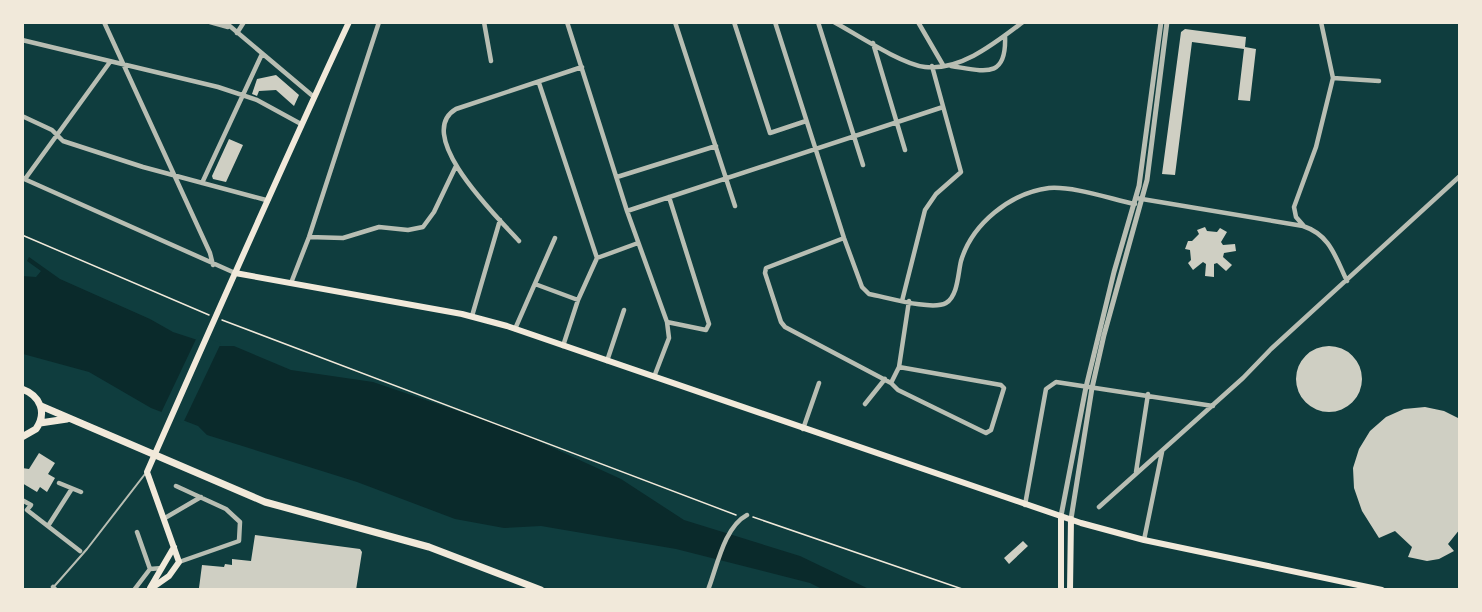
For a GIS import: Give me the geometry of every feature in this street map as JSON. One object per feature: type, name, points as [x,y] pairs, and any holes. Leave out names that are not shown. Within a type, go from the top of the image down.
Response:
[{"type":"main road","points":[[149,590],[170,576],[179,562],[147,472],[224,303],[266,200],[349,22]]},
{"type":"main road","points":[[235,273],[472,316],[1071,519],[1144,540],[1382,590]]},
{"type":"main road","points":[[22,389],[32,393],[41,406],[265,502],[429,547],[540,590]]},
{"type":"main road","points":[[22,437],[31,434],[40,423],[41,406]]},
{"type":"main road","points":[[40,423],[69,419]]},
{"type":"main road","points":[[1061,590],[1062,516]]},
{"type":"main road","points":[[1070,590],[1071,519]]},
{"type":"main road","points":[[149,590],[174,547]]},
{"type":"street","points":[[104,22],[213,265]]},
{"type":"street","points":[[210,22],[231,27]]},
{"type":"street","points":[[225,22],[314,97]]},
{"type":"street","points":[[237,33],[244,22]]},
{"type":"street","points":[[291,283],[309,237],[379,22]]},
{"type":"street","points":[[484,22],[491,61]]},
{"type":"street","points":[[567,22],[627,211],[667,325],[669,339],[654,377]]},
{"type":"street","points":[[675,22],[735,206]]},
{"type":"street","points":[[734,22],[770,133],[806,121]]},
{"type":"street","points":[[775,22],[844,238],[862,288],[869,294],[936,306],[947,303],[954,296],[964,251],[974,235],[1001,207],[1029,193],[1050,188],[1303,225]]},
{"type":"street","points":[[818,22],[863,165]]},
{"type":"street","points":[[834,22],[911,62],[932,66],[964,61],[1023,22]]},
{"type":"street","points":[[918,22],[946,65],[986,71],[995,68],[1003,62],[1005,36]]},
{"type":"street","points":[[1071,519],[1089,387],[1140,206],[1137,200],[1161,22]]},
{"type":"street","points":[[1062,516],[1089,387],[1137,200],[1167,22]]},
{"type":"street","points":[[1322,22],[1332,78],[1316,147],[1294,207],[1296,218],[1303,225],[1324,237],[1347,280]]},
{"type":"street","points":[[22,40],[218,87],[242,95],[302,124]]},
{"type":"street","points":[[873,43],[905,150]]},
{"type":"street","points":[[202,183],[262,54]]},
{"type":"street","points":[[110,62],[24,178],[235,273]]},
{"type":"street","points":[[902,301],[926,210],[936,194],[961,172],[932,66]]},
{"type":"street","points":[[519,241],[456,166],[442,134],[444,126],[452,111],[582,67]]},
{"type":"street","points":[[1332,78],[1379,81]]},
{"type":"street","points":[[539,82],[597,258],[578,300],[563,346]]},
{"type":"street","points":[[627,211],[943,107]]},
{"type":"street","points":[[22,116],[58,134],[63,141],[175,176],[266,200]]},
{"type":"street","points":[[617,177],[716,146]]},
{"type":"street","points":[[309,237],[343,238],[379,227],[408,230],[423,227],[434,212],[456,166]]},
{"type":"street","points":[[1099,507],[1213,406],[1460,177]]},
{"type":"street","points":[[667,325],[706,330],[709,324],[669,197]]},
{"type":"street","points":[[472,316],[500,220]]},
{"type":"street","points":[[515,329],[555,238]]},
{"type":"street","points":[[844,238],[768,266],[765,273],[781,322],[785,327],[885,379],[898,390],[986,434],[991,430],[1004,388],[1000,385],[899,368]]},
{"type":"street","points":[[597,258],[638,243]]},
{"type":"street","points":[[535,284],[578,300]]},
{"type":"street","points":[[891,383],[899,368],[909,302]]},
{"type":"street","points":[[607,361],[624,310]]},
{"type":"street","points":[[865,404],[885,379]]},
{"type":"street","points":[[803,429],[819,382]]},
{"type":"street","points":[[1025,505],[1046,389],[1056,382],[1148,394],[1213,406]]},
{"type":"street","points":[[1136,472],[1148,394]]},
{"type":"street","points":[[1144,540],[1162,451]]},
{"type":"street","points":[[59,483],[70,490],[81,492]]},
{"type":"street","points":[[176,486],[226,509],[240,522],[239,541],[179,562]]},
{"type":"street","points":[[48,526],[70,490]]},
{"type":"street","points":[[165,518],[201,497]]},
{"type":"street","points":[[22,500],[31,505],[22,516]]},
{"type":"street","points":[[27,510],[80,551]]},
{"type":"street","points":[[708,590],[730,532],[739,520],[747,515]]},
{"type":"street","points":[[137,532],[150,569]]},
{"type":"street","points":[[134,590],[150,569],[164,567]]},
{"type":"lane","points":[[53,589],[147,472]]},
{"type":"path","points":[[22,235],[242,329],[446,403],[730,515],[747,515],[965,590]]},
{"type":"water","points":[[29,257],[60,279],[150,319],[173,332],[216,346],[234,346],[291,370],[373,382],[514,430],[621,479],[684,520],[800,556],[869,589],[822,589],[810,583],[676,549],[541,526],[504,528],[455,519],[357,482],[207,435],[198,426],[151,408],[89,372],[23,354],[22,276],[36,277],[41,271],[27,261]]},
{"type":"pier","points":[[198,335],[221,343],[183,423],[161,413]]},
{"type":"building","points":[[1185,29],[1246,37],[1245,47],[1256,49],[1250,101],[1238,100],[1244,49],[1192,42],[1175,175],[1162,174],[1181,32]]},
{"type":"building","points":[[276,75],[299,95],[294,106],[276,90],[259,91],[257,96],[252,94],[257,79]]},
{"type":"building","points":[[229,139],[243,145],[226,182],[213,179],[212,176]]},
{"type":"building","points":[[1205,227],[1207,231],[1217,232],[1220,228],[1227,232],[1221,242],[1223,245],[1235,244],[1236,251],[1224,253],[1223,257],[1232,265],[1226,271],[1217,263],[1214,264],[1214,277],[1205,276],[1206,264],[1203,262],[1193,270],[1188,263],[1191,260],[1190,250],[1185,249],[1188,241],[1192,241],[1199,234],[1197,230]]},
{"type":"building","points":[[1322,346],[1336,346],[1348,351],[1357,360],[1362,379],[1360,392],[1353,403],[1336,412],[1322,412],[1310,407],[1301,398],[1296,386],[1296,372],[1301,360],[1310,351]]},
{"type":"building","points":[[1425,407],[1444,411],[1460,419],[1460,529],[1448,544],[1454,551],[1439,559],[1427,561],[1408,557],[1412,547],[1395,531],[1379,538],[1362,511],[1354,488],[1353,468],[1359,449],[1370,431],[1386,417],[1404,409]]},
{"type":"building","points":[[39,453],[55,463],[48,474],[55,478],[47,492],[40,487],[37,492],[22,483],[22,468],[29,469]]},
{"type":"building","points":[[255,535],[360,549],[362,552],[356,590],[199,588],[202,565],[224,567],[225,564],[232,565],[232,559],[251,561]]},
{"type":"building","points":[[1023,541],[1028,546],[1009,564],[1004,558]]}]
